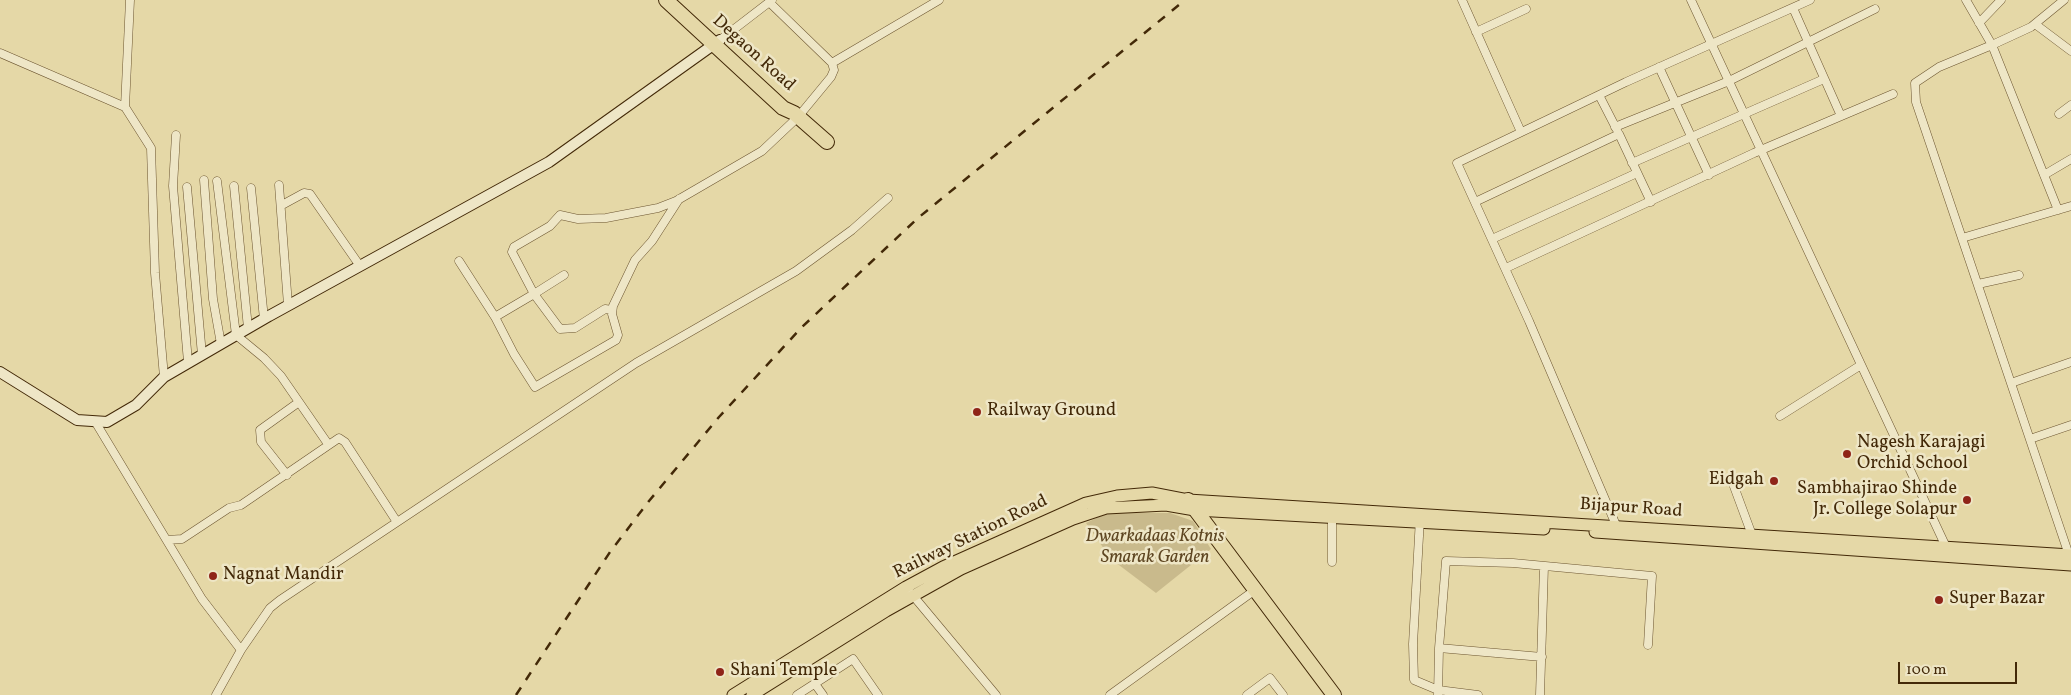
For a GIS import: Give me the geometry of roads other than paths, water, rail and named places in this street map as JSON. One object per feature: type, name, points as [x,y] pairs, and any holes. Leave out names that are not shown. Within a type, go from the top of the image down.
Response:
[{"type":"highway","name":"Degaon Road","points":[[666,0],[788,103],[796,115],[827,142]]},
{"type":"highway","name":"Degaon Road","points":[[678,0],[717,42]]},
{"type":"highway","points":[[1192,505],[1334,695]]},
{"type":"main road","points":[[0,372],[77,420],[96,423],[107,422],[136,405],[164,377],[188,362],[549,162],[717,42]]},
{"type":"main road","name":"Railway Station Road","points":[[734,695],[909,591],[1014,534],[1104,498],[1152,494],[1192,505]]},
{"type":"main road","points":[[1192,505],[1332,517],[1420,518],[1586,531],[1947,553]]},
{"type":"main road","name":"Bijapur Road","points":[[1192,505],[1420,518],[1616,525],[1947,553],[2071,559]]},
{"type":"main road","name":"Railway Station Road","points":[[752,695],[909,591]]},
{"type":"street","points":[[125,107],[130,0]]},
{"type":"street","points":[[832,64],[939,0]]},
{"type":"street","points":[[1462,0],[1521,132]]},
{"type":"street","points":[[1691,0],[1947,553]]},
{"type":"street","points":[[1616,525],[1506,268],[1458,163],[1659,67],[1793,8],[1801,2],[1810,0]]},
{"type":"street","points":[[1966,0],[1992,45],[2058,210]]},
{"type":"street","points":[[1979,24],[2001,0]]},
{"type":"street","points":[[2064,0],[2035,24],[1992,45],[1939,67],[1914,83],[1916,102],[2071,559]]},
{"type":"street","points":[[612,310],[605,309],[575,328],[560,329],[534,294],[512,252],[514,247],[550,226],[560,215],[578,219],[623,216],[658,208],[680,199],[762,151],[831,77],[834,70],[832,64],[771,1],[717,42]]},
{"type":"street","points":[[1793,8],[1841,116]]},
{"type":"street","points":[[1476,32],[1526,9]]},
{"type":"street","points":[[1475,202],[1674,101],[1729,80],[1875,9]]},
{"type":"street","points":[[2035,24],[2071,51]]},
{"type":"street","points":[[0,53],[125,107],[151,148],[155,273],[164,377]]},
{"type":"street","points":[[1659,67],[1709,174]]},
{"type":"street","points":[[1632,164],[1824,79]]},
{"type":"street","points":[[1506,268],[1762,150],[1893,94]]},
{"type":"street","points":[[1600,95],[1651,202]]},
{"type":"street","points":[[2059,114],[2071,104]]},
{"type":"street","points":[[176,135],[173,186],[188,362]]},
{"type":"street","points":[[2044,176],[2071,159]]},
{"type":"street","points":[[1492,239],[1637,174]]},
{"type":"street","points":[[204,180],[213,300],[221,344]]},
{"type":"street","points":[[217,181],[236,335],[264,358],[281,376],[328,444]]},
{"type":"street","points":[[279,185],[288,305]]},
{"type":"street","points":[[234,186],[248,328]]},
{"type":"street","points":[[187,187],[202,355]]},
{"type":"street","points":[[251,188],[264,319]]},
{"type":"street","points":[[282,205],[304,193],[310,194],[360,266]]},
{"type":"street","points":[[216,695],[241,650],[270,608],[636,362],[796,271],[852,230],[888,198]]},
{"type":"street","points":[[459,261],[495,317],[506,341],[535,387],[616,340],[618,335],[612,310],[635,260],[652,241],[680,199]]},
{"type":"street","points":[[1962,238],[2071,206]]},
{"type":"street","points":[[495,317],[564,275]]},
{"type":"street","points":[[1978,284],[2019,275]]},
{"type":"street","points":[[2011,383],[2071,362]]},
{"type":"street","points":[[1780,416],[1861,365]]},
{"type":"street","points":[[287,475],[261,442],[260,430],[299,402]]},
{"type":"street","points":[[96,423],[202,599],[241,650]]},
{"type":"street","points":[[2030,439],[2071,425]]},
{"type":"street","points":[[167,540],[182,539],[229,508],[241,505],[339,438],[346,442],[397,522]]},
{"type":"street","points":[[1732,481],[1752,535]]},
{"type":"street","points":[[1332,517],[1332,562]]},
{"type":"street","points":[[1420,518],[1412,644],[1414,680],[1438,693],[1478,695]]},
{"type":"street","points":[[1438,693],[1439,648],[1446,561],[1544,566],[1652,576],[1648,645]]},
{"type":"street","points":[[1540,695],[1544,566]]},
{"type":"street","points":[[1110,695],[1255,590]]},
{"type":"street","points":[[909,591],[996,695]]},
{"type":"street","points":[[1439,648],[1542,657]]},
{"type":"street","points":[[797,695],[852,659],[878,695]]},
{"type":"street","points":[[1247,695],[1270,678],[1283,695]]},
{"type":"street","points":[[815,684],[823,695]]},
{"type":"railway","points":[[516,695],[610,552],[649,501],[719,417],[802,327],[918,218],[1185,0]]},
{"type":"place","name":"Railway Ground","points":[[977,412]]},
{"type":"place","name":"Nagesh Karajagi Orchid School","points":[[1847,454]]},
{"type":"place","name":"Eidgah","points":[[1774,481]]},
{"type":"place","name":"Sambhajirao Shinde Jr. College Solapur","points":[[1967,500]]},
{"type":"place","name":"Nagnat Mandir","points":[[213,576]]},
{"type":"place","name":"Super Bazar","points":[[1939,600]]},
{"type":"place","name":"Shani Temple","points":[[720,672]]},
{"type":"park label","name":"Dwarkadaas Kotnis Smarak Garden","points":[[1155,548]]}]
